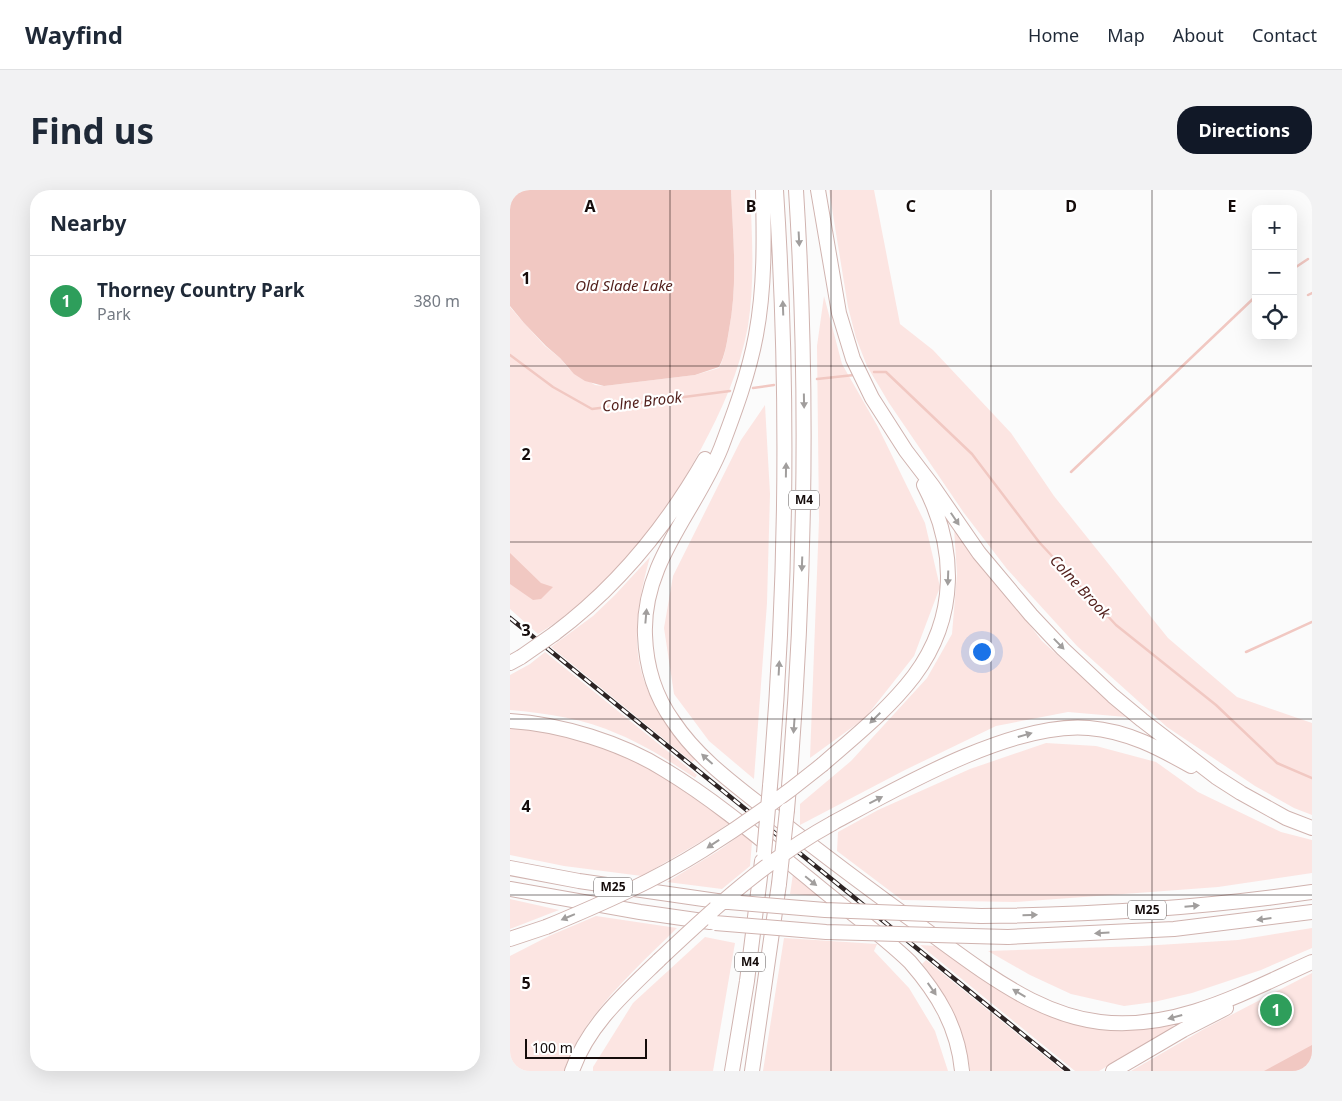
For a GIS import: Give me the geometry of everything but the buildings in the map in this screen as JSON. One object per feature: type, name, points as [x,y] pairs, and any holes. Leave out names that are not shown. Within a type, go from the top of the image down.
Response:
[{"type":"highway","points":[[763,190],[763,264],[759,319],[747,374],[714,462],[668,544],[657,568],[649,593],[645,617],[645,637],[648,656],[658,695],[672,721],[698,752],[810,845],[986,972],[1043,1006],[1089,1020],[1120,1024],[1142,1023],[1182,1015],[1254,990],[1312,962]]},
{"type":"highway","name":"M4","points":[[732,1071],[747,981],[764,853],[781,644],[786,466],[784,322],[776,190]]},
{"type":"highway","name":"M4","points":[[752,1071],[771,950],[779,884],[797,682],[805,476],[796,190]]},
{"type":"highway","points":[[818,190],[839,313],[853,359],[872,398],[906,451],[979,553],[1047,632],[1142,720],[1216,776],[1265,807],[1312,828]]},
{"type":"highway","points":[[516,660],[554,634],[600,595],[647,545],[686,491],[722,427],[729,425]]},
{"type":"highway","points":[[510,939],[546,926],[635,887],[702,851],[793,788],[823,764],[870,723],[909,683],[929,651],[944,613],[949,575],[945,539],[931,499],[906,451]]},
{"type":"highway","points":[[510,721],[555,728],[592,738],[621,749],[664,769],[732,818],[910,962],[932,988],[949,1017],[958,1043],[962,1071]]},
{"type":"highway","points":[[572,1071],[583,1046],[596,1026],[613,1006],[658,960],[719,904],[758,872],[805,839],[914,780],[963,758],[1016,738],[1060,728],[1088,728],[1130,736],[1196,769],[1216,776]]},
{"type":"highway","name":"M25","points":[[510,868],[579,881],[718,901],[834,910],[981,916],[1141,910],[1245,901],[1312,892]]},
{"type":"highway","name":"M25","points":[[510,889],[715,923],[826,932],[1008,937],[1174,929],[1312,912]]},
{"type":"highway","points":[[1113,1071],[1183,1030],[1235,1003],[1254,990]]},
{"type":"shaded area","points":[[731,190],[750,190],[752,275],[750,309],[745,342],[723,405],[686,476],[669,503],[632,552],[588,597],[538,634],[510,609],[510,307],[545,346],[560,358],[569,369],[595,385],[604,386],[695,375],[719,368],[727,344],[732,313],[734,260]]},
{"type":"shaded area","points":[[829,190],[874,190],[900,324],[933,350],[1011,433],[1054,496],[1168,638],[1237,697],[1312,723],[1312,815],[1294,808],[1255,786],[1167,727],[1077,646],[1007,569],[964,513],[889,403],[867,366],[856,338],[848,307]]},
{"type":"shaded area","points":[[824,296],[842,364],[878,427],[925,523],[940,587],[914,656],[865,718],[810,758],[819,520],[817,346]]},
{"type":"shaded area","points":[[765,405],[770,494],[767,603],[754,779],[709,741],[674,694],[664,628],[673,576],[741,440]]},
{"type":"shaded area","points":[[954,528],[1042,641],[1126,717],[1068,712],[996,726],[905,770],[800,825],[800,804],[851,761],[927,678],[952,634],[957,574]]},
{"type":"shaded area","points":[[650,557],[642,588],[638,617],[637,642],[640,666],[647,689],[659,711],[696,759],[692,762],[551,647],[593,616]]},
{"type":"shaded area","points":[[545,652],[697,775],[695,778],[628,738],[592,724],[537,713],[510,710],[510,675],[530,664]]},
{"type":"shaded area","points":[[510,726],[575,739],[615,752],[666,779],[729,823],[642,876],[564,866],[510,855]]},
{"type":"shaded area","points":[[1046,743],[1096,746],[1156,762],[1198,792],[1281,832],[1312,840],[1312,873],[1218,887],[1015,902],[902,900],[837,851],[838,832],[878,810],[970,769]]},
{"type":"shaded area","points":[[742,834],[752,842],[750,866],[722,889],[667,882],[718,851]]},
{"type":"shaded area","points":[[793,874],[820,896],[790,894]]},
{"type":"shaded area","points":[[510,899],[559,910],[510,929]]},
{"type":"shaded area","points":[[596,916],[677,928],[628,976],[597,1012],[583,1031],[564,1071],[510,1071],[510,956],[549,936]]},
{"type":"shaded area","points":[[1312,928],[1312,948],[1261,970],[1192,993],[1154,1002],[1124,1006],[1071,994],[1030,975],[988,951],[1142,946],[1238,940]]},
{"type":"shaded area","points":[[705,937],[735,943],[713,1071],[593,1071],[593,1067],[633,1003]]},
{"type":"shaded area","points":[[784,938],[877,944],[874,951],[909,988],[935,1031],[948,1071],[763,1071]]},
{"type":"shaded area","points":[[920,945],[937,946],[1017,1000],[1056,1019],[1080,1026],[1110,1030],[1139,1030],[1174,1025],[1169,1031],[1099,1071],[1075,1071]]},
{"type":"shaded area","points":[[926,960],[1063,1071],[970,1071],[964,1041],[954,1014],[940,988],[922,964]]},
{"type":"shaded area","points":[[1312,973],[1312,1071],[1131,1071],[1204,1029]]},
{"type":"water","name":"Old Slade Lake","points":[[510,190],[731,190],[734,260],[732,313],[727,344],[719,367],[695,375],[604,386],[585,381],[574,374],[510,306]]},
{"type":"water","points":[[510,553],[541,583],[553,587],[541,599],[533,600],[510,584]]},
{"type":"water","points":[[1312,1045],[1312,1071],[1264,1071]]},
{"type":"waterway","points":[[1297,266],[1308,259]]},
{"type":"waterway","points":[[1308,295],[1312,293]]},
{"type":"waterway","points":[[1071,472],[1252,300]]},
{"type":"waterway","name":"Colne Brook","points":[[510,355],[553,387],[592,409],[730,391]]},
{"type":"waterway","name":"Colne Brook","points":[[874,372],[886,372],[972,454],[1039,542],[1116,625],[1216,705],[1277,763],[1312,778]]},
{"type":"waterway","name":"Colne Brook","points":[[817,379],[854,375]]},
{"type":"waterway","name":"Colne Brook","points":[[753,388],[774,385]]},
{"type":"waterway","points":[[1246,652],[1312,622]]},
{"type":"railway","points":[[510,618],[1068,1071]]},
{"type":"place","name":"Thorney Country Park","points":[[1276,1010]]}]
